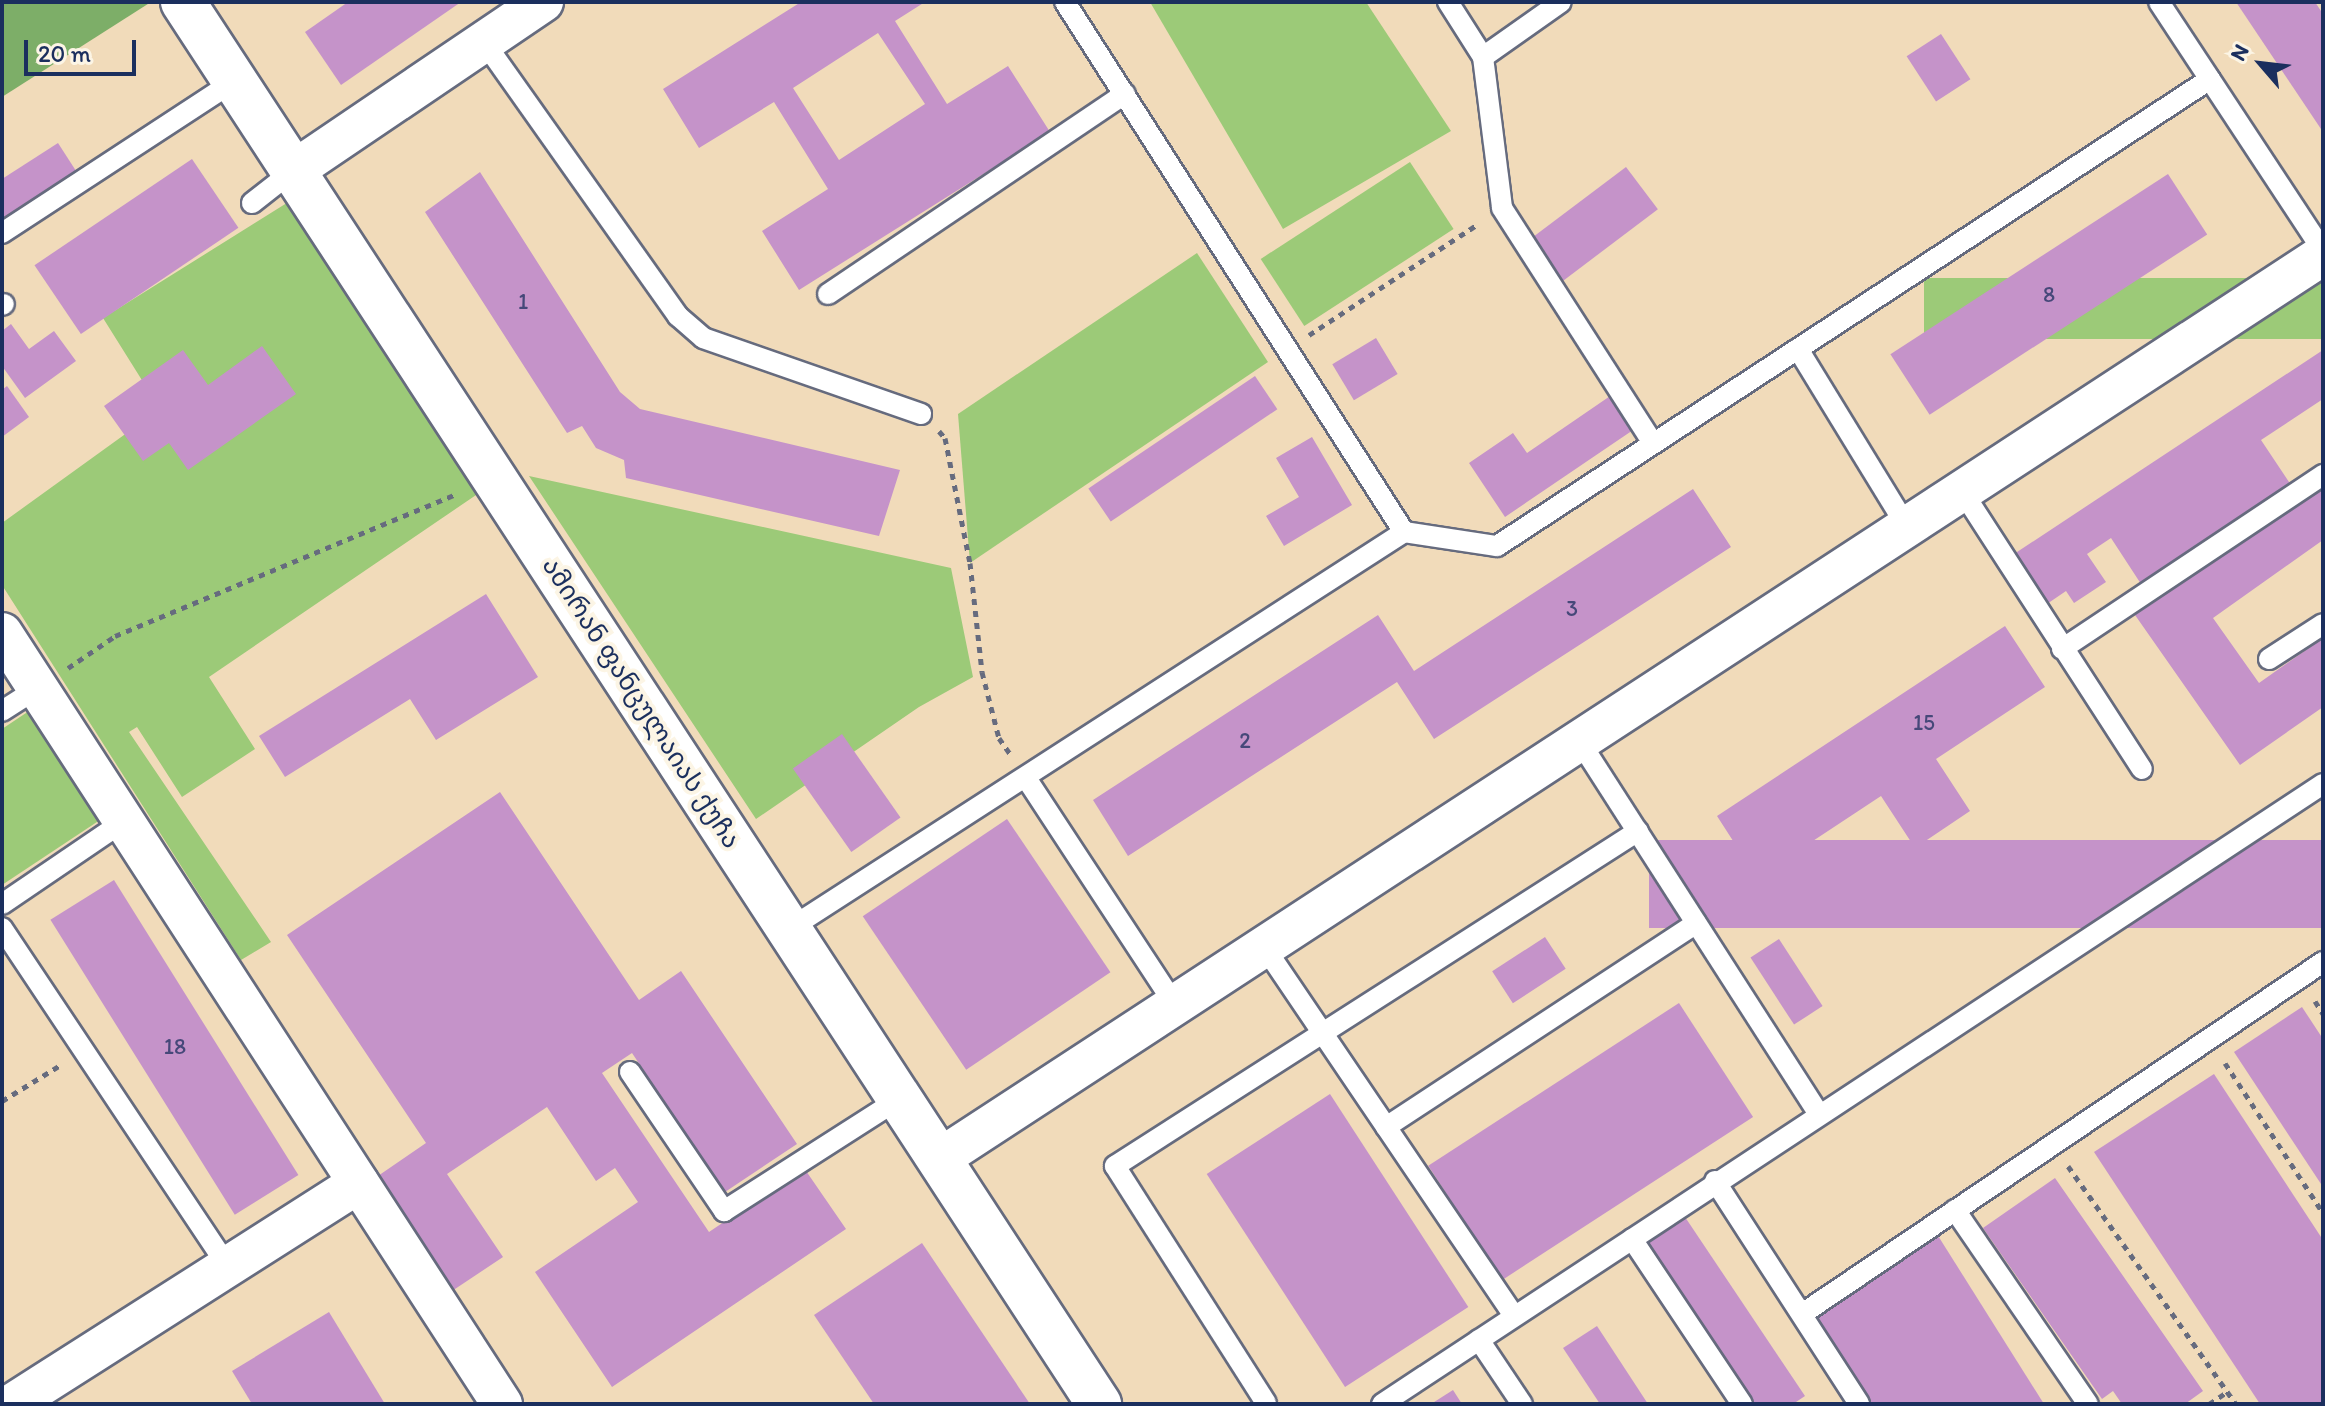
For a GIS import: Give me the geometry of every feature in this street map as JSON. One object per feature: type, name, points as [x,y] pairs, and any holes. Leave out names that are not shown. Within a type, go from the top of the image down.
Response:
[{"type":"street","name":"ამირან ფანცულაიას ქუჩა","points":[[183,2],[1099,1404]]},
{"type":"street","points":[[293,171],[543,2]]},
{"type":"street","points":[[939,1159],[2323,253]]},
{"type":"street","points":[[2,633],[502,1404]]},
{"type":"street","points":[[12,1404],[359,1183]]},
{"type":"lane","points":[[1065,2],[1404,532]]},
{"type":"lane","points":[[1448,2],[1483,57],[1502,208],[1653,443]]},
{"type":"lane","points":[[1483,57],[1561,2]]},
{"type":"lane","points":[[2159,2],[2323,253]]},
{"type":"lane","points":[[484,42],[678,316],[703,338],[921,414]]},
{"type":"lane","points":[[789,929],[1404,532],[1497,546],[2210,79]]},
{"type":"lane","points":[[2,233],[234,81]]},
{"type":"lane","points":[[828,294],[1125,94]]},
{"type":"lane","points":[[252,203],[293,171]]},
{"type":"lane","points":[[1798,349],[1907,527]]},
{"type":"lane","points":[[2062,649],[2323,475]]},
{"type":"lane","points":[[1962,491],[2142,769]]},
{"type":"lane","points":[[2269,659],[2323,624]]},
{"type":"lane","points":[[2,711],[38,688]]},
{"type":"lane","points":[[1580,742],[1818,1113]]},
{"type":"lane","points":[[1026,778],[1176,1006]]},
{"type":"lane","points":[[1382,1404],[1818,1113],[2323,784]]},
{"type":"lane","points":[[2,904],[124,821]]},
{"type":"lane","points":[[1267,1404],[1115,1166],[1638,831]]},
{"type":"lane","points":[[1386,1127],[1696,923]]},
{"type":"lane","points":[[2,928],[227,1266]]},
{"type":"lane","points":[[1265,948],[1514,1316]]},
{"type":"lane","points":[[1802,1314],[2323,962]]},
{"type":"lane","points":[[630,1072],[724,1211],[899,1099]]},
{"type":"lane","points":[[1715,1181],[1802,1314],[1851,1401]]},
{"type":"lane","points":[[1955,1210],[2088,1404]]},
{"type":"lane","points":[[1632,1239],[1742,1404]]},
{"type":"lane","points":[[1479,1340],[1522,1404]]},
{"type":"path","points":[[1288,349],[1502,208]]},
{"type":"path","points":[[921,414],[945,438],[970,563],[982,672],[999,738],[1026,778]]},
{"type":"path","points":[[38,688],[115,636],[494,479]]},
{"type":"path","points":[[2209,1040],[2323,1213]]},
{"type":"path","points":[[2,1101],[83,1051]]},
{"type":"path","points":[[2052,1145],[2236,1404]]},
{"type":"path","points":[[2209,1404],[2227,1392]]},
{"type":"green space","points":[[2,2],[151,2],[2,97]]},
{"type":"green space","points":[[1150,2],[1366,2],[1451,131],[1283,229]]},
{"type":"green space","points":[[1410,162],[1454,229],[1304,326],[1261,259]]},
{"type":"green space","points":[[290,201],[479,493],[209,677],[255,749],[182,797],[137,727],[129,732],[271,942],[241,960],[2,585],[2,523],[160,409],[103,318]]},
{"type":"green space","points":[[1197,253],[1268,362],[970,563],[958,414]]},
{"type":"green space","points":[[1924,278],[2323,278],[2323,339],[1924,339]]},
{"type":"green space","points":[[529,476],[951,568],[973,677],[919,707],[756,819]]},
{"type":"green space","points":[[38,705],[109,814],[2,885],[2,729]]},
{"type":"building","points":[[348,2],[461,2],[341,85],[305,32]]},
{"type":"building","points":[[801,2],[925,2],[895,21],[947,104],[1008,66],[1050,132],[799,290],[762,231],[828,189],[774,102],[699,148],[663,89]],"holes":[[[878,33],[925,104],[839,160],[793,88]]]},
{"type":"building","points":[[2236,2],[2315,2],[2323,14],[2323,132]]},
{"type":"building","points":[[1941,34],[1970,79],[1936,102],[1907,56]]},
{"type":"building","points":[[58,143],[78,174],[2,223],[2,179]]},
{"type":"building","points":[[192,159],[238,228],[81,334],[34,265]]},
{"type":"building","points":[[1626,167],[1658,209],[1561,282],[1529,240]]},
{"type":"building","points":[[480,172],[620,392],[640,409],[900,470],[879,536],[626,478],[624,460],[596,448],[582,426],[567,433],[425,212]]},
{"type":"building","points":[[2168,174],[2207,234],[1930,415],[1890,354]]},
{"type":"building","points":[[11,324],[29,349],[54,331],[76,361],[25,398],[2,366],[2,331]]},
{"type":"building","points":[[1376,338],[1398,374],[1354,400],[1332,364]]},
{"type":"building","points":[[262,346],[296,394],[188,470],[169,443],[143,461],[104,406],[183,350],[208,385]]},
{"type":"building","points":[[2323,350],[2323,399],[2261,440],[2291,485],[2141,584],[2111,538],[2087,554],[2106,582],[2074,603],[2066,591],[2044,606],[2011,556]]},
{"type":"building","points":[[1255,376],[1277,409],[1111,522],[1088,488]]},
{"type":"building","points":[[7,386],[29,417],[2,437],[2,390]]},
{"type":"building","points":[[1616,392],[1639,426],[1505,517],[1469,463],[1513,433],[1527,453]]},
{"type":"building","points":[[1312,437],[1352,505],[1284,546],[1266,516],[1299,497],[1276,458]]},
{"type":"building","points":[[2323,483],[2323,540],[2213,618],[2259,683],[2323,638],[2323,707],[2240,765],[2135,615]]},
{"type":"building","points":[[1693,489],[1731,547],[1434,739],[1397,682],[1128,856],[1093,800],[1378,615],[1414,671]]},
{"type":"building","points":[[486,594],[538,677],[436,740],[410,699],[285,777],[259,736]]},
{"type":"building","points":[[2005,626],[2045,687],[1936,759],[1970,811],[1915,848],[1881,796],[1757,878],[1717,816]]},
{"type":"building","points":[[842,734],[901,818],[851,852],[793,768]]},
{"type":"building","points":[[500,792],[639,1000],[681,971],[797,1144],[725,1192],[632,1053],[602,1073],[709,1232],[804,1168],[846,1229],[612,1387],[535,1272],[638,1202],[615,1168],[596,1181],[547,1107],[447,1174],[503,1257],[452,1291],[375,1178],[426,1143],[287,935]]},
{"type":"building","points":[[1007,819],[1110,972],[966,1070],[863,916]]},
{"type":"building","points":[[1649,840],[2323,840],[2323,928],[1649,928]]},
{"type":"building","points":[[114,880],[298,1175],[235,1215],[50,920]]},
{"type":"building","points":[[1545,937],[1566,969],[1513,1003],[1492,971]]},
{"type":"building","points":[[1779,939],[1823,1006],[1794,1025],[1750,958]]},
{"type":"building","points":[[1679,1003],[1753,1117],[1502,1280],[1428,1166]]},
{"type":"building","points":[[2302,1007],[2323,1039],[2323,1187],[2234,1052]]},
{"type":"building","points":[[2214,1074],[2323,1240],[2323,1404],[2260,1404],[2094,1152]]},
{"type":"building","points":[[1330,1094],[1468,1307],[1345,1387],[1207,1174]]},
{"type":"building","points":[[2055,1178],[2203,1391],[2185,1404],[2122,1404],[2113,1391],[2102,1399],[1983,1228]]},
{"type":"building","points":[[1685,1217],[1805,1396],[1793,1404],[1748,1404],[1643,1246]]},
{"type":"building","points":[[1935,1231],[2044,1404],[1872,1404],[1812,1309]]},
{"type":"building","points":[[922,1243],[1030,1404],[874,1404],[814,1315]]},
{"type":"building","points":[[329,1312],[385,1404],[252,1404],[232,1371]]},
{"type":"building","points":[[1597,1326],[1648,1404],[1600,1404],[1563,1348]]},
{"type":"building","points":[[1453,1390],[1462,1404],[1431,1404]]}]
